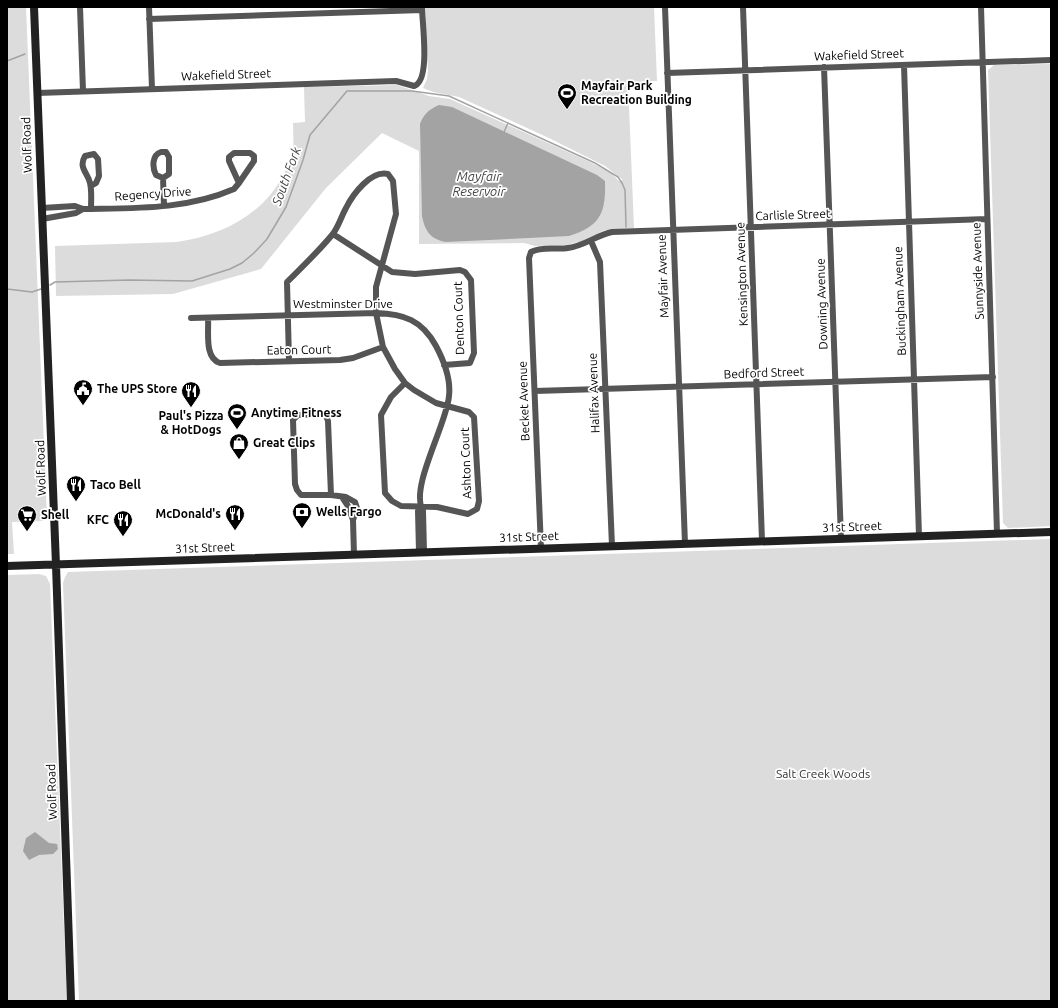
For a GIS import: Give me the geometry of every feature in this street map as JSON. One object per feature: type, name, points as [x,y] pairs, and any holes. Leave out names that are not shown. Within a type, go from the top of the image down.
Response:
[{"type":"main road","name":"Wolf Road","points":[[34,7],[56,565],[71,1001]]},
{"type":"main road","name":"31st Street","points":[[7,566],[1051,532]]},
{"type":"street","points":[[80,7],[83,91]]},
{"type":"street","points":[[149,7],[152,89]]},
{"type":"street","name":"Mayfair Avenue","points":[[665,7],[677,387],[684,544]]},
{"type":"street","name":"Kensington Avenue","points":[[743,7],[762,541]]},
{"type":"street","name":"Sunnyside Avenue","points":[[981,7],[997,533]]},
{"type":"street","name":"Wakefield Street","points":[[37,93],[396,81],[414,86],[421,81],[424,71],[422,9]]},
{"type":"street","points":[[149,19],[422,9]]},
{"type":"street","name":"Wakefield Street","points":[[667,73],[1051,60]]},
{"type":"street","name":"Buckingham Avenue","points":[[904,65],[919,536]]},
{"type":"street","name":"Downing Avenue","points":[[824,68],[841,539]]},
{"type":"street","name":"Regency Drive","points":[[42,208],[75,206],[83,209],[91,209],[164,206],[188,204],[214,197],[234,189],[239,183],[255,158],[248,152],[234,153],[230,155],[229,161],[239,183]]},
{"type":"street","points":[[90,186],[96,184],[99,176],[98,159],[94,154],[85,156],[83,160],[84,172],[88,177],[90,186],[91,209]]},
{"type":"street","name":"Ashton Court","points":[[333,234],[346,207],[362,187],[376,174],[382,172],[388,174],[393,181],[396,214],[376,287],[376,313],[383,347],[395,369],[405,383],[427,398],[447,407],[469,412],[474,417],[478,506],[474,512],[468,514],[436,507],[420,506]]},
{"type":"street","points":[[163,178],[164,206]]},
{"type":"street","name":"Regency Drive","points":[[42,219],[76,213],[83,209]]},
{"type":"street","name":"Carlisle Street","points":[[531,252],[573,247],[612,232],[987,219]]},
{"type":"street","points":[[289,361],[287,282],[333,234]]},
{"type":"street","name":"Denton Court","points":[[333,234],[392,272],[401,274],[460,270],[468,275],[471,280],[474,353],[470,363],[444,365]]},
{"type":"street","name":"Halifax Avenue","points":[[591,241],[600,262],[604,389],[612,546]]},
{"type":"street","name":"Becket Avenue","points":[[531,252],[529,258],[541,548]]},
{"type":"street","name":"Westminster Drive","points":[[191,318],[376,313],[397,314],[413,320],[424,329],[433,340],[444,365],[449,384],[449,396],[447,407],[423,477],[420,506],[423,511],[421,552]]},
{"type":"street","name":"Eaton Court","points":[[208,318],[209,353],[214,360],[220,363],[353,358],[383,347]]},
{"type":"street","name":"Bedford Street","points":[[535,391],[993,377]]},
{"type":"street","points":[[405,383],[392,397],[381,414],[384,489],[392,501],[401,506],[420,506]]},
{"type":"street","points":[[331,495],[328,418],[320,414],[298,414],[294,418],[293,423],[297,490],[301,495],[331,495],[351,499],[356,503],[357,508],[353,520],[354,555]]},
{"type":"green space","points":[[7,7],[26,7],[47,518],[43,521],[12,522],[14,554],[7,554]]},
{"type":"green space","points":[[425,7],[654,7],[657,81],[628,82],[634,228],[605,230],[582,241],[567,245],[535,246],[524,243],[419,244],[419,151],[382,133],[326,188],[261,269],[173,294],[56,296],[55,246],[177,242],[209,235],[225,229],[253,212],[265,201],[275,188],[291,160],[293,148],[293,123],[305,122],[304,87],[397,85],[429,96],[450,99],[590,162],[611,173],[619,181],[623,180],[605,166],[551,139],[459,97],[433,92],[423,88],[427,79],[428,70]]},
{"type":"green space","points":[[1051,64],[1051,526],[1008,528],[1003,523],[988,70],[994,65]]},
{"type":"green space","name":"Salt Creek Woods","points":[[1051,539],[1051,1001],[79,1001],[63,583],[68,572]]},
{"type":"green space","points":[[39,574],[46,576],[50,584],[67,1001],[7,1001],[7,575]]},
{"type":"water","name":"Mayfair Reservoir","points":[[439,105],[452,107],[597,175],[605,181],[604,202],[599,217],[588,228],[569,236],[446,242],[436,239],[429,234],[422,216],[420,124],[427,113]]},
{"type":"water","points":[[35,832],[49,843],[57,844],[58,849],[53,854],[39,855],[29,860],[23,851],[26,838]]},
{"type":"waterway","points":[[7,61],[25,54]]},
{"type":"waterway","name":"South Fork","points":[[50,285],[55,282],[129,280],[192,281],[230,269],[242,263],[267,239],[286,207],[303,160],[310,135],[347,91],[412,91],[449,96],[595,163],[618,177],[622,183],[625,190],[626,227]]},
{"type":"waterway","points":[[504,132],[508,123]]},
{"type":"waterway","name":"South Fork","points":[[7,289],[32,292],[41,289]]},
{"type":"place","name":"Mayfair Park Recreation Building","points":[[567,110]]},
{"type":"place","name":"The UPS Store","points":[[83,406]]},
{"type":"place","name":"Paul's Pizza & HotDogs","points":[[191,408]]},
{"type":"place","name":"Anytime Fitness","points":[[237,430]]},
{"type":"place","name":"Great Clips","points":[[239,460]]},
{"type":"place","name":"Taco Bell","points":[[76,502]]},
{"type":"place","name":"Wells Fargo","points":[[302,529]]},
{"type":"place","name":"McDonald's","points":[[235,531]]},
{"type":"place","name":"Shell","points":[[27,532]]},
{"type":"place","name":"KFC","points":[[123,537]]}]
